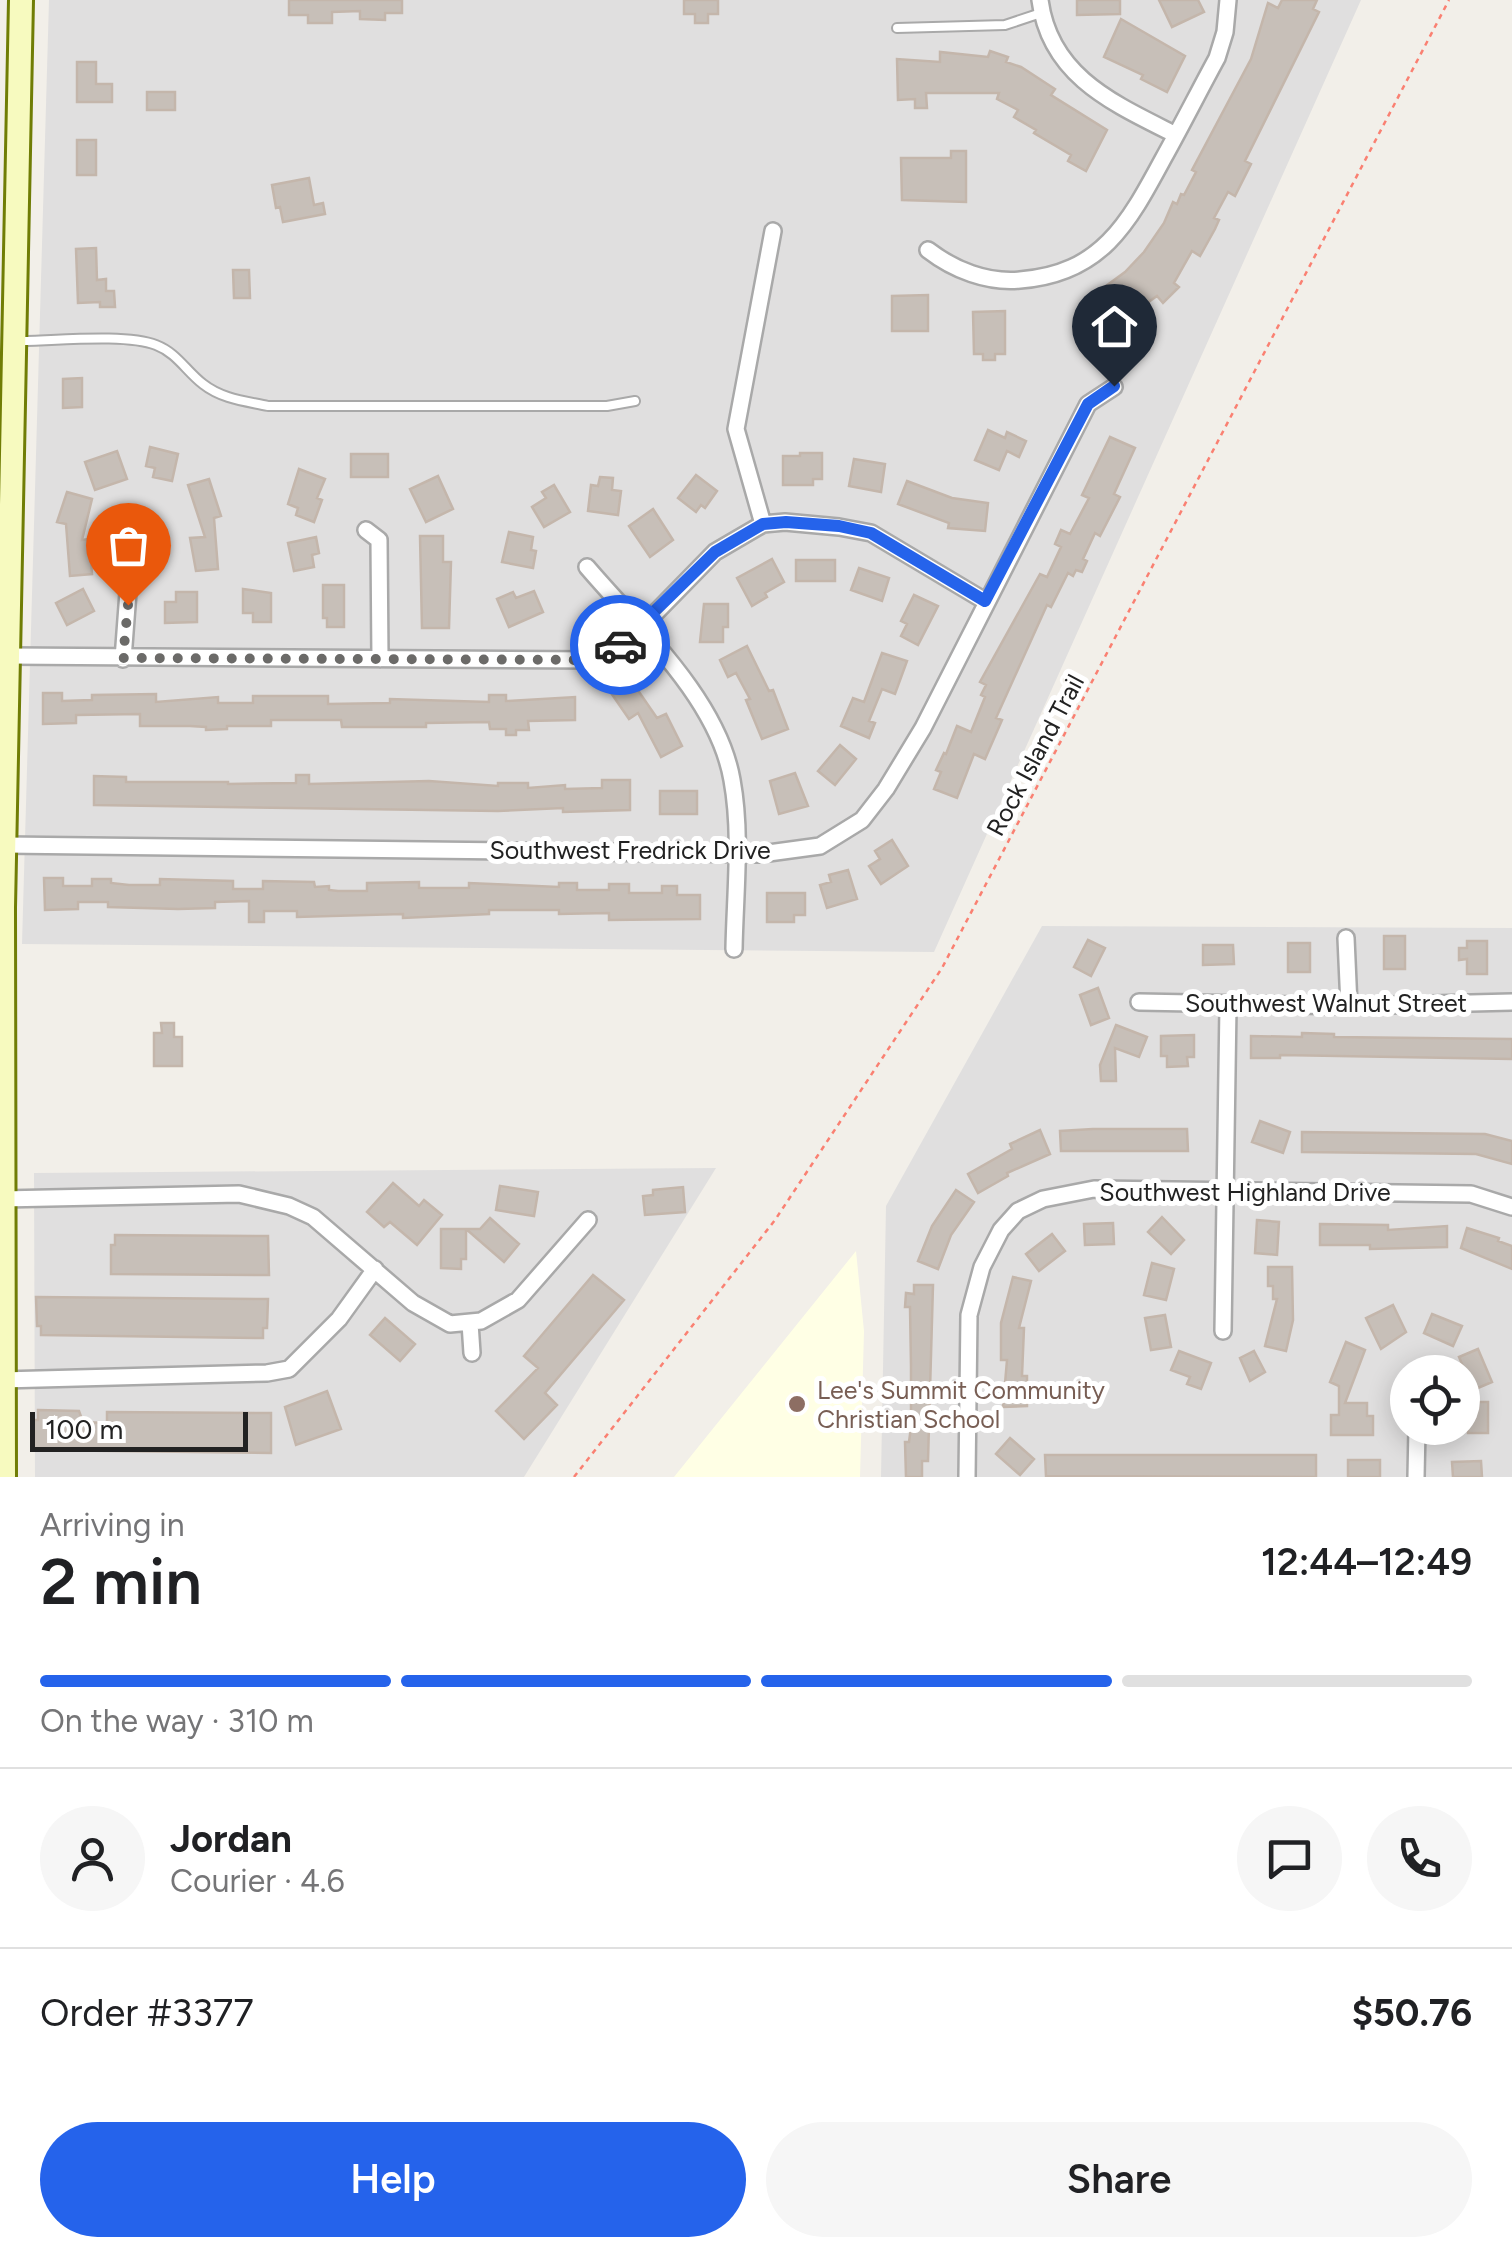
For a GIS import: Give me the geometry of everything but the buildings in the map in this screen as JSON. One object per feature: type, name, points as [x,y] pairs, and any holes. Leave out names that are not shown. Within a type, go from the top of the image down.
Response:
[{"type":"main road","points":[[4,1477],[6,845],[22,0]]},
{"type":"street","points":[[928,250],[947,264],[995,280],[1037,279],[1076,267],[1117,236],[1137,208],[1217,58],[1225,32],[1228,0]]},
{"type":"street","points":[[1041,6],[1057,51],[1080,80],[1108,100],[1176,135]]},
{"type":"street","points":[[763,524],[736,429],[772,230]]},
{"type":"street","name":"Southwest Fredrick Drive","points":[[6,845],[760,854],[820,846],[862,820],[886,789],[922,728],[1088,404],[1114,386]]},
{"type":"street","points":[[9,656],[595,660],[640,628],[715,552],[763,524],[821,525],[871,533],[985,601]]},
{"type":"street","points":[[123,658],[130,579],[141,529]]},
{"type":"street","points":[[366,530],[379,540],[380,659]]},
{"type":"street","points":[[588,567],[697,697],[726,752],[733,782],[734,948]]},
{"type":"street","points":[[1346,938],[1349,1006]]},
{"type":"street","name":"Southwest Walnut Street","points":[[1140,1002],[1349,1006],[1512,1002]]},
{"type":"street","points":[[1223,1331],[1228,1006]]},
{"type":"street","name":"Southwest Highland Drive","points":[[966,1477],[969,1315],[982,1267],[1001,1230],[1018,1211],[1043,1199],[1094,1189],[1471,1194],[1512,1207]]},
{"type":"street","points":[[2,1198],[239,1194],[266,1200],[313,1217],[438,1320],[450,1324],[481,1321],[518,1300],[588,1220]]},
{"type":"street","points":[[2,1380],[267,1373],[289,1369],[339,1319],[374,1269]]},
{"type":"street","points":[[470,1323],[472,1354]]},
{"type":"street","points":[[1416,1477],[1417,1445]]},
{"type":"lane","points":[[897,28],[1005,24],[1041,6]]},
{"type":"lane","points":[[14,341],[138,340],[159,346],[180,360],[202,384],[228,398],[268,406],[608,406],[635,401]]},
{"type":"path","name":"Rock Island Trail","points":[[574,1477],[775,1220],[942,968],[1449,0]]},
{"type":"shaded area","points":[[49,0],[1361,0],[934,952],[22,944]]},
{"type":"shaded area","points":[[1042,926],[1512,928],[1512,1477],[881,1477],[886,1206]]},
{"type":"shaded area","points":[[716,1168],[524,1477],[35,1477],[34,1173]]},
{"type":"shaded area","name":"Lee's Summit Community Christian School","points":[[856,1251],[864,1331],[860,1477],[674,1477]]},
{"type":"way so far","points":[[128,605],[123,658],[595,660],[620,645]]},
{"type":"place","name":"Lee's Summit Community Christian School","points":[[797,1404]]},
{"type":"route","points":[[620,645],[715,552],[763,524],[839,526],[871,533],[985,601],[1088,404],[1114,386]]}]
